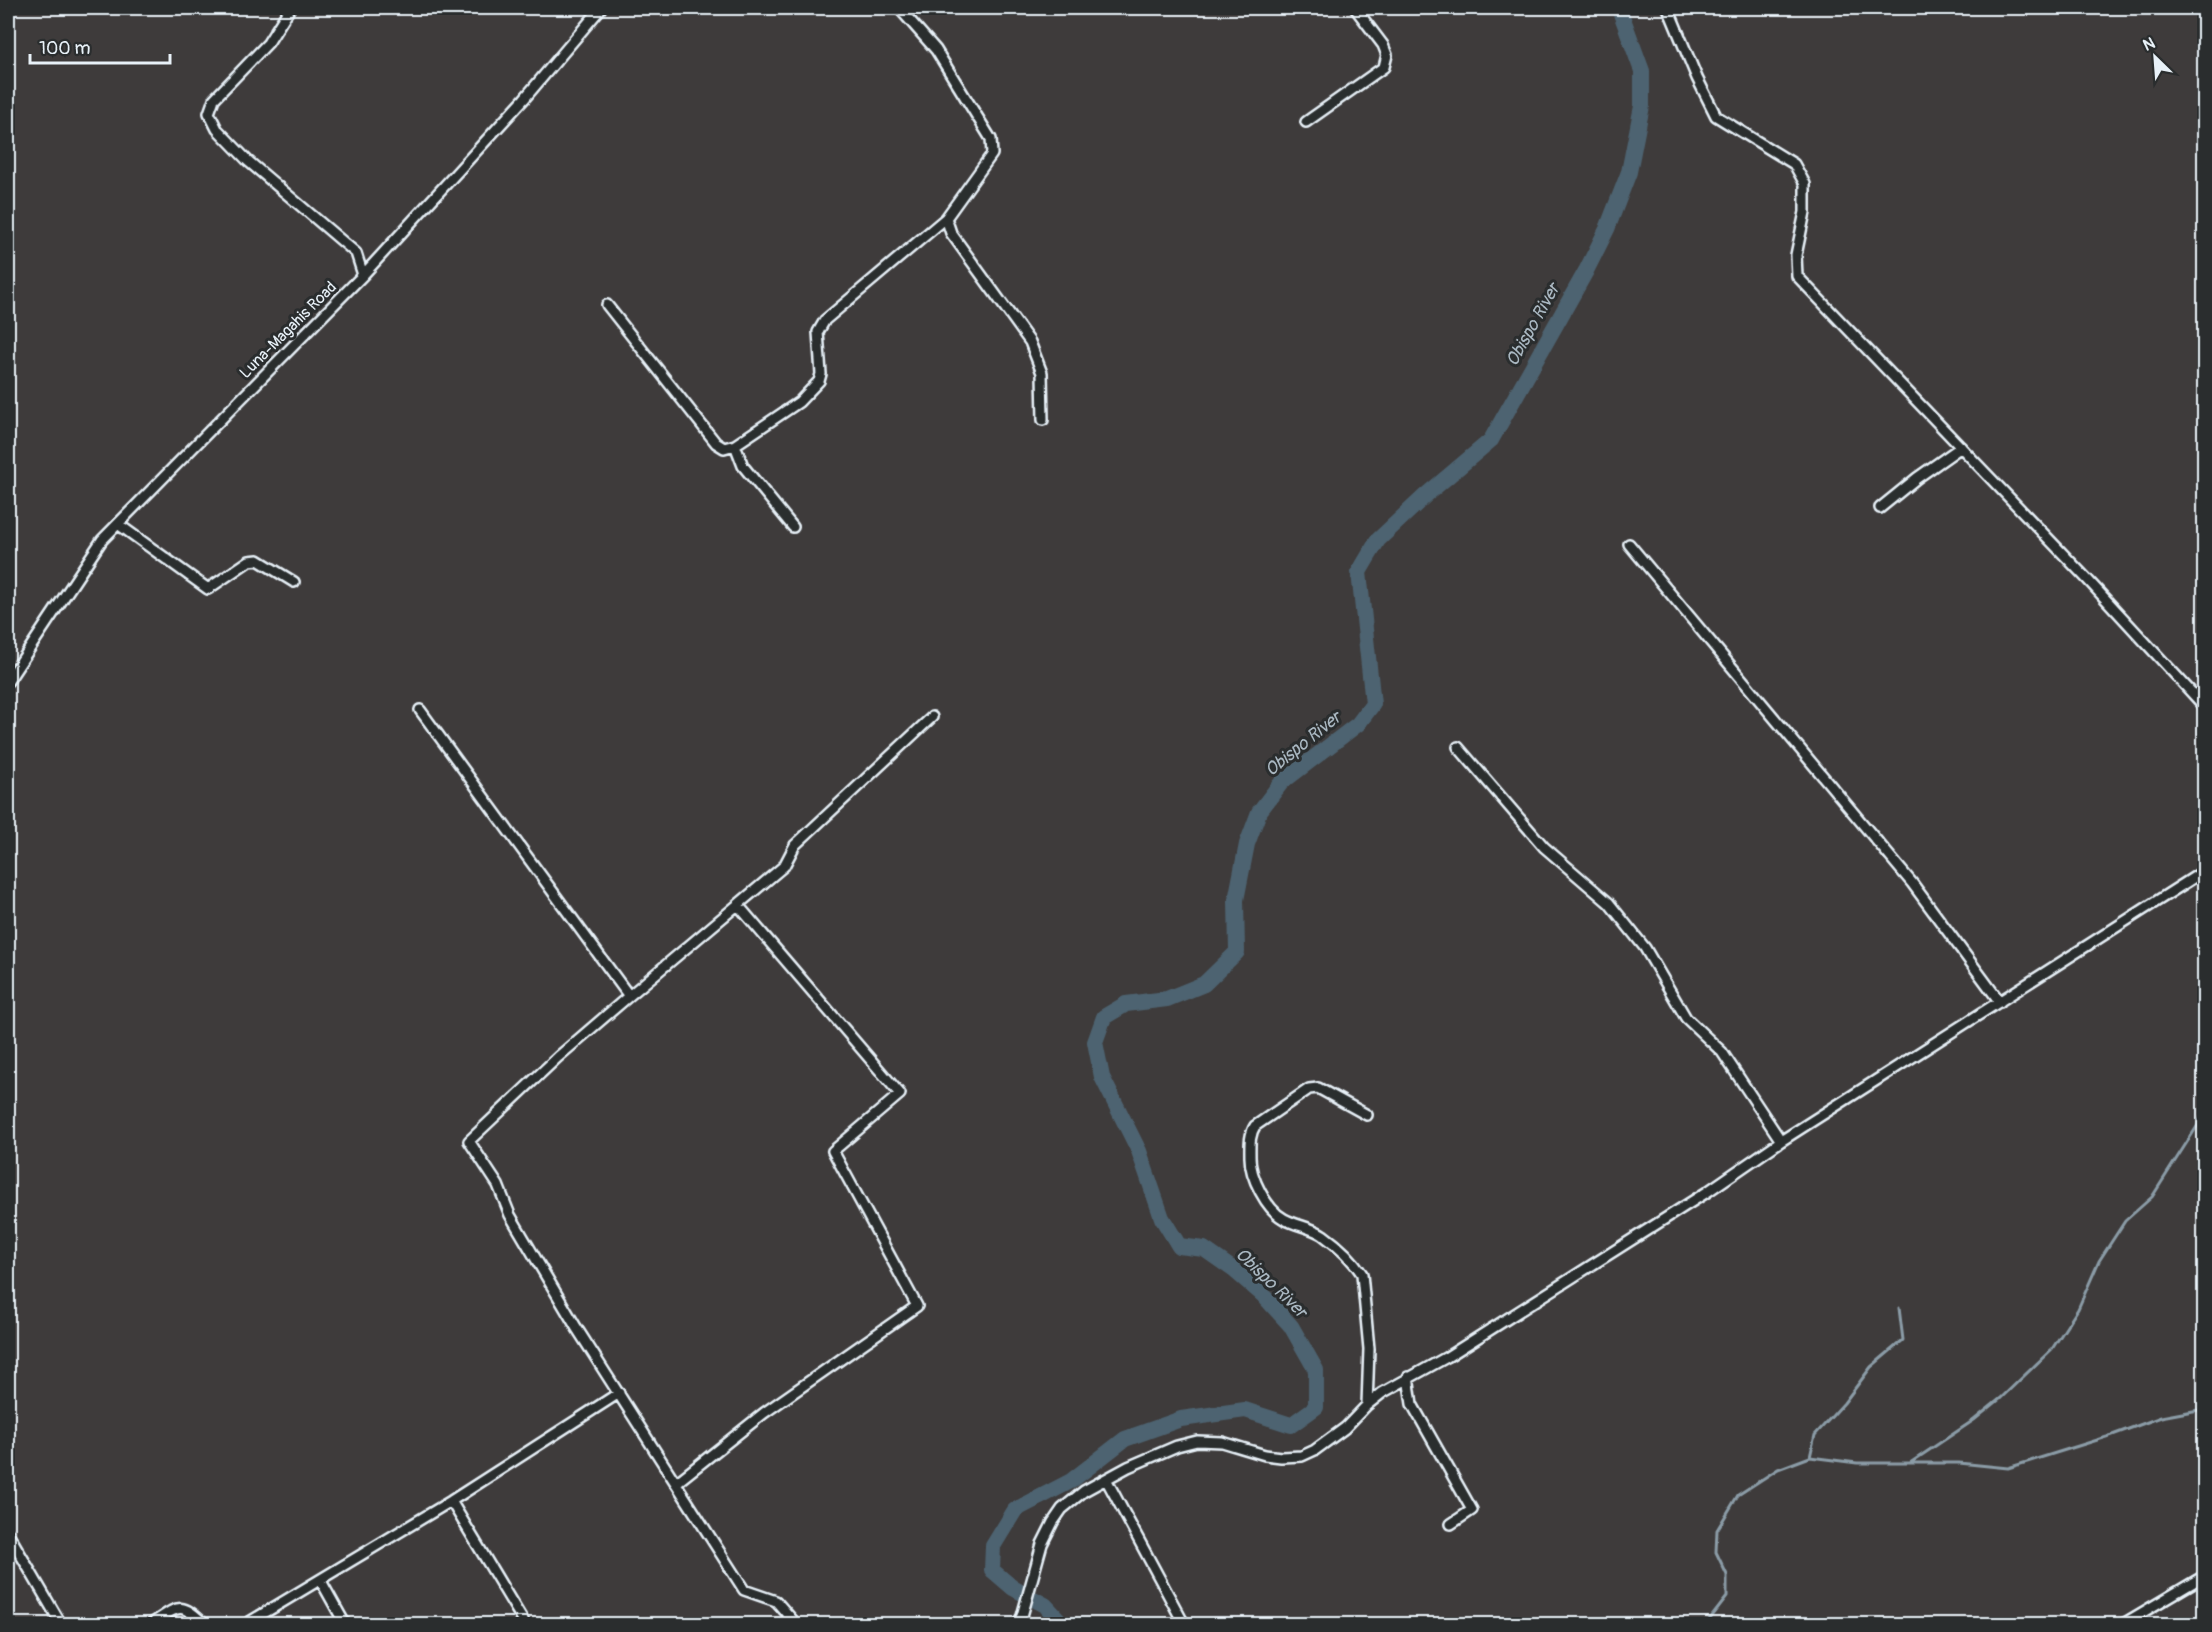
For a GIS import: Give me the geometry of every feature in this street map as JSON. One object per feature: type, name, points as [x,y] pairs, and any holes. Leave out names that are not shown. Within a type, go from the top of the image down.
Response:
[{"type":"street","points":[[291,8],[268,43],[214,99],[209,113],[217,129],[248,161],[356,253],[363,275]]},
{"type":"street","name":"Luna-Magahis Road","points":[[8,681],[102,540],[363,275],[524,99],[601,8]]},
{"type":"street","points":[[607,305],[716,443],[724,447],[735,445],[799,402],[819,381],[821,374],[818,332],[825,320],[946,218],[992,154],[991,139],[936,50],[899,8]]},
{"type":"street","points":[[1306,122],[1384,67],[1387,55],[1383,45],[1355,8]]},
{"type":"street","points":[[1668,8],[1697,78],[1716,116],[1794,164],[1805,184],[1805,212],[1796,255],[1797,276],[2205,706]]},
{"type":"street","points":[[946,218],[951,233],[1030,342],[1042,373],[1043,420]]},
{"type":"street","points":[[735,445],[743,466],[793,527]]},
{"type":"street","points":[[1880,508],[1961,447]]},
{"type":"street","points":[[118,524],[208,589],[249,561],[258,560],[294,582]]},
{"type":"street","points":[[1629,544],[1912,883],[2000,1002]]},
{"type":"street","points":[[420,710],[629,996]]},
{"type":"street","points":[[796,1624],[776,1601],[744,1590],[576,1327],[510,1215],[498,1185],[469,1141],[558,1057],[784,866],[795,846],[932,717]]},
{"type":"street","points":[[1458,747],[1544,847],[1609,903],[1645,948],[1686,1017],[1722,1052],[1781,1141]]},
{"type":"street","points":[[1020,1620],[1042,1544],[1062,1509],[1084,1491],[1177,1446],[1197,1441],[1222,1442],[1265,1455],[1302,1456],[1315,1450],[1346,1428],[1382,1392],[1448,1357],[1707,1192],[1781,1141],[2205,871]]},
{"type":"street","points":[[676,1483],[764,1413],[917,1306],[833,1151],[900,1094],[738,904]]},
{"type":"street","points":[[1367,1115],[1318,1088],[1309,1089],[1255,1126],[1251,1133],[1250,1168],[1253,1180],[1274,1210],[1284,1219],[1323,1236],[1357,1266],[1362,1274],[1370,1349],[1367,1405]]},
{"type":"street","points":[[1408,1377],[1412,1404],[1472,1510],[1451,1524]]},
{"type":"street","points":[[249,1624],[451,1501],[619,1393]]},
{"type":"street","points":[[1106,1479],[1184,1624]]},
{"type":"street","points":[[451,1501],[525,1624]]},
{"type":"street","points":[[8,1533],[61,1624]]},
{"type":"street","points":[[2123,1624],[2205,1576]]},
{"type":"street","points":[[321,1581],[345,1624]]},
{"type":"street","points":[[151,1624],[181,1607],[188,1609],[204,1624]]},
{"type":"waterway","name":"Obispo River","points":[[1058,1624],[1058,1619],[1045,1605],[1013,1588],[992,1570],[993,1546],[1015,1510],[1071,1481],[1125,1439],[1181,1419],[1245,1410],[1291,1425],[1316,1407],[1316,1370],[1291,1326],[1263,1295],[1234,1270],[1204,1249],[1179,1246],[1162,1218],[1139,1151],[1102,1077],[1095,1042],[1104,1017],[1126,1004],[1167,999],[1204,984],[1237,952],[1236,900],[1247,844],[1259,812],[1281,783],[1358,724],[1373,704],[1359,572],[1378,540],[1426,495],[1491,440],[1586,271],[1607,229],[1629,172],[1642,106],[1642,71],[1619,8]]},
{"type":"waterway","points":[[1910,1463],[1974,1420],[2001,1398],[2052,1349],[2078,1309],[2099,1261],[2125,1221],[2152,1197],[2198,1125],[2204,1109]]},
{"type":"waterway","points":[[1810,1457],[1815,1435],[1844,1403],[1871,1367],[1903,1340],[1899,1308]]},
{"type":"waterway","points":[[1706,1624],[1727,1597],[1727,1575],[1716,1552],[1717,1530],[1738,1495],[1778,1469],[1810,1457],[1857,1463],[1959,1463],[2008,1468],[2107,1437],[2161,1417],[2204,1409]]}]
